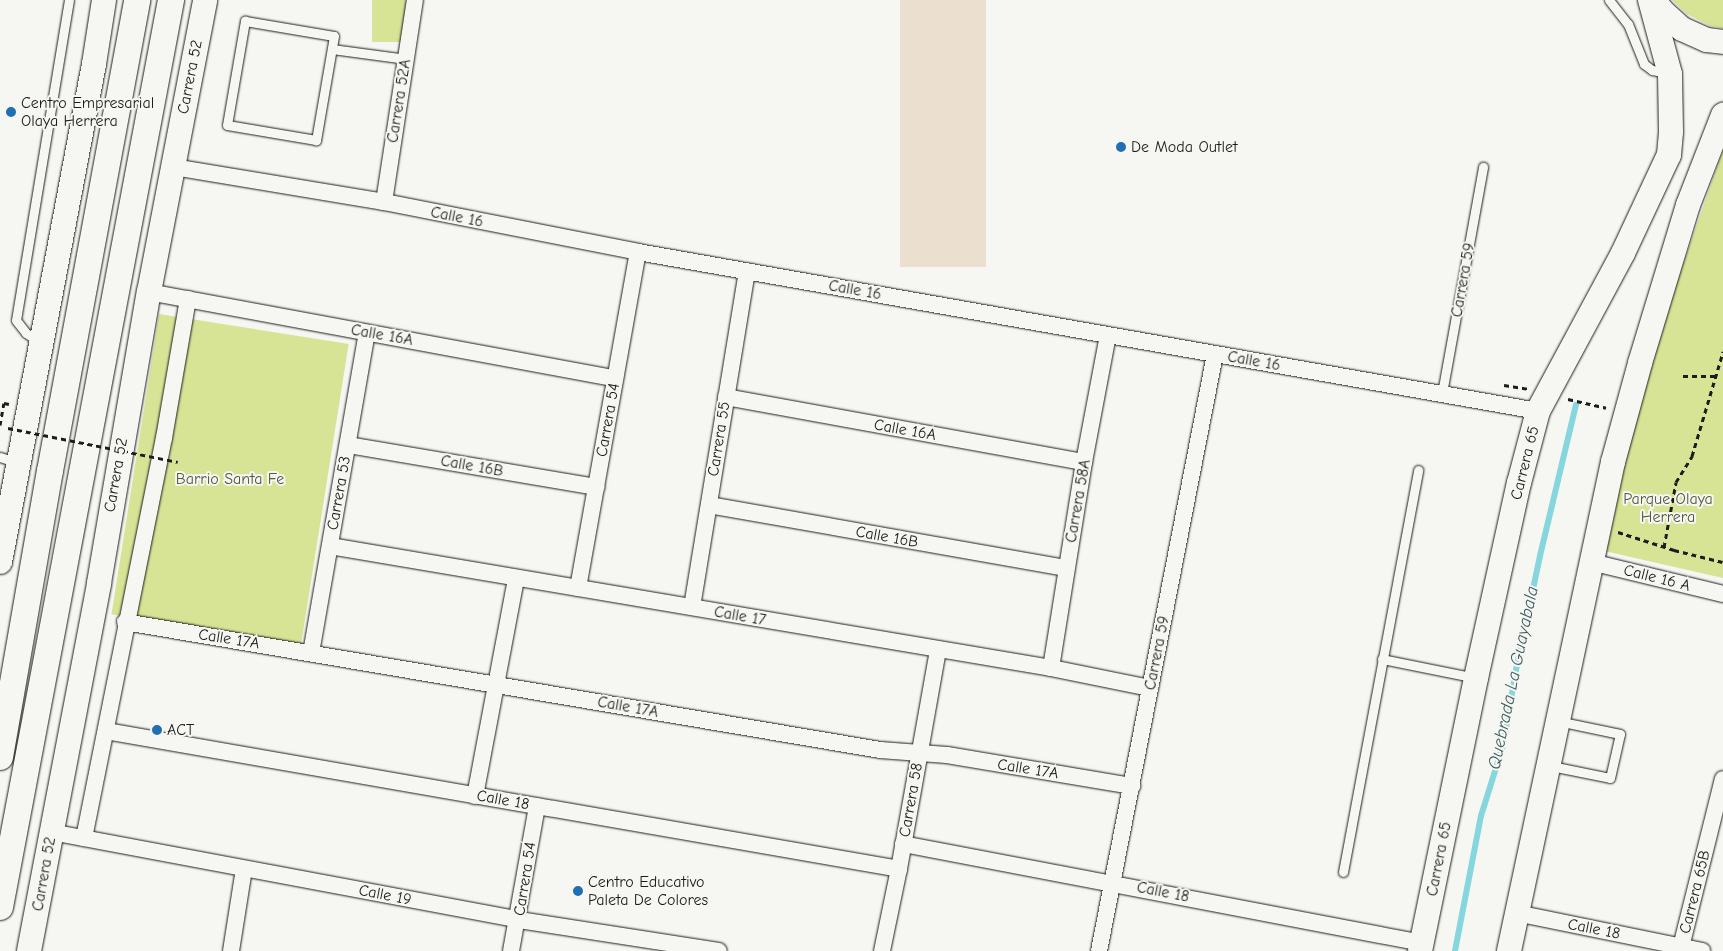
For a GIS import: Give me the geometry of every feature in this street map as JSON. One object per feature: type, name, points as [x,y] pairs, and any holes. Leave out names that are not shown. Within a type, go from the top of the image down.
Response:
[{"type":"main road","points":[[0,562],[9,460],[41,344],[104,0]]},
{"type":"main road","points":[[0,757],[50,471],[137,0]]},
{"type":"main road","name":"Carrera 52","points":[[0,907],[171,0]]},
{"type":"main road","name":"Carrera 52","points":[[29,951],[99,583],[114,486],[149,292],[205,0]]},
{"type":"main road","name":"Carrera 65","points":[[1421,947],[1476,678],[1519,483],[1538,411],[1623,253],[1669,155],[1671,132],[1670,74],[1650,0]]},
{"type":"main road","points":[[1654,0],[1662,11],[1682,28],[1706,40],[1723,42]]},
{"type":"main road","points":[[1509,951],[1613,462],[1640,363],[1688,205],[1723,115]]},
{"type":"street","name":"Carrera 52A","points":[[384,202],[415,0]]},
{"type":"street","name":"Calle 16","points":[[173,166],[384,202],[638,252],[1538,411]]},
{"type":"street","name":"Carrera 54","points":[[578,588],[638,252]]},
{"type":"street","name":"Carrera 55","points":[[692,607],[747,271]]},
{"type":"street","name":"Calle 16A","points":[[149,292],[615,378]]},
{"type":"street","name":"Carrera 52","points":[[84,838],[106,731],[125,622],[164,438],[188,299]]},
{"type":"street","name":"Carrera 53","points":[[311,653],[367,333]]},
{"type":"street","name":"Carrera 58A","points":[[1051,668],[1084,462],[1108,335]]},
{"type":"street","name":"Carrera 59","points":[[1099,951],[1215,354]]},
{"type":"street","name":"Calle 16A","points":[[726,397],[1084,462]]},
{"type":"street","name":"Calle 16B","points":[[348,445],[596,487]]},
{"type":"street","name":"Calle 16B","points":[[709,505],[1066,568]]},
{"type":"street","name":"Calle 17","points":[[330,546],[1051,668],[1150,688]]},
{"type":"street","name":"Calle 16 A","points":[[1591,562],[1723,594]]},
{"type":"street","points":[[475,796],[516,578]]},
{"type":"street","name":"Calle 17A","points":[[125,622],[880,750],[947,755],[1132,786]]},
{"type":"street","name":"Carrera 58","points":[[882,951],[899,869],[938,649]]},
{"type":"street","name":"Calle 18","points":[[106,731],[899,869]]},
{"type":"street","name":"Carrera 65B","points":[[1693,950],[1723,779]]},
{"type":"street","name":"Carrera 54","points":[[512,951],[519,920],[537,806]]},
{"type":"street","name":"Calle 19","points":[[51,832],[519,920],[719,951]]},
{"type":"street","name":"Calle 18","points":[[903,844],[1113,882],[1421,947]]},
{"type":"street","points":[[230,951],[244,869]]},
{"type":"street","name":"Calle 18","points":[[1516,913],[1693,950]]},
{"type":"lane","points":[[41,344],[26,333],[16,320],[69,0]]},
{"type":"lane","points":[[1609,0],[1628,24],[1644,64],[1652,70],[1670,74]]},
{"type":"lane","points":[[245,21],[334,36],[332,49],[316,140],[227,125],[245,21]]},
{"type":"lane","points":[[332,49],[406,59]]},
{"type":"lane","name":"Carrera 59","points":[[1442,393],[1484,167]]},
{"type":"lane","points":[[1343,872],[1418,470]]},
{"type":"lane","points":[[1382,660],[1476,678]]},
{"type":"lane","points":[[1548,765],[1610,778],[1616,752],[1620,734],[1558,720]]},
{"type":"path","points":[[1664,547],[1676,482],[1692,456],[1723,352]]},
{"type":"path","points":[[1683,376],[1716,376]]},
{"type":"path","points":[[8,428],[178,462]]},
{"type":"path","points":[[1616,531],[1664,547],[1723,562]]},
{"type":"shaded area","points":[[900,0],[986,0],[986,267],[900,267]]},
{"type":"green space","points":[[372,0],[406,0],[406,42],[372,42]]},
{"type":"green space","points":[[1672,0],[1723,0],[1723,28],[1710,26],[1687,14]]},
{"type":"green space","name":"Parque Olaya Herrera","points":[[1723,150],[1723,578],[1600,550],[1647,367]]},
{"type":"green space","name":"Barrio Santa Fe","points":[[159,314],[349,344],[301,644],[111,614]]},
{"type":"waterway","name":"Quebrada La Guayabala","points":[[1455,951],[1481,816],[1503,746],[1516,670],[1540,556],[1576,405]]},
{"type":"place","name":"Centro Empresarial Olaya Herrera","points":[[11,112]]},
{"type":"place","name":"De Moda Outlet","points":[[1121,147]]},
{"type":"place","name":"ACT","points":[[157,730]]},
{"type":"place","name":"Centro Educativo Paleta De Colores","points":[[578,891]]}]
